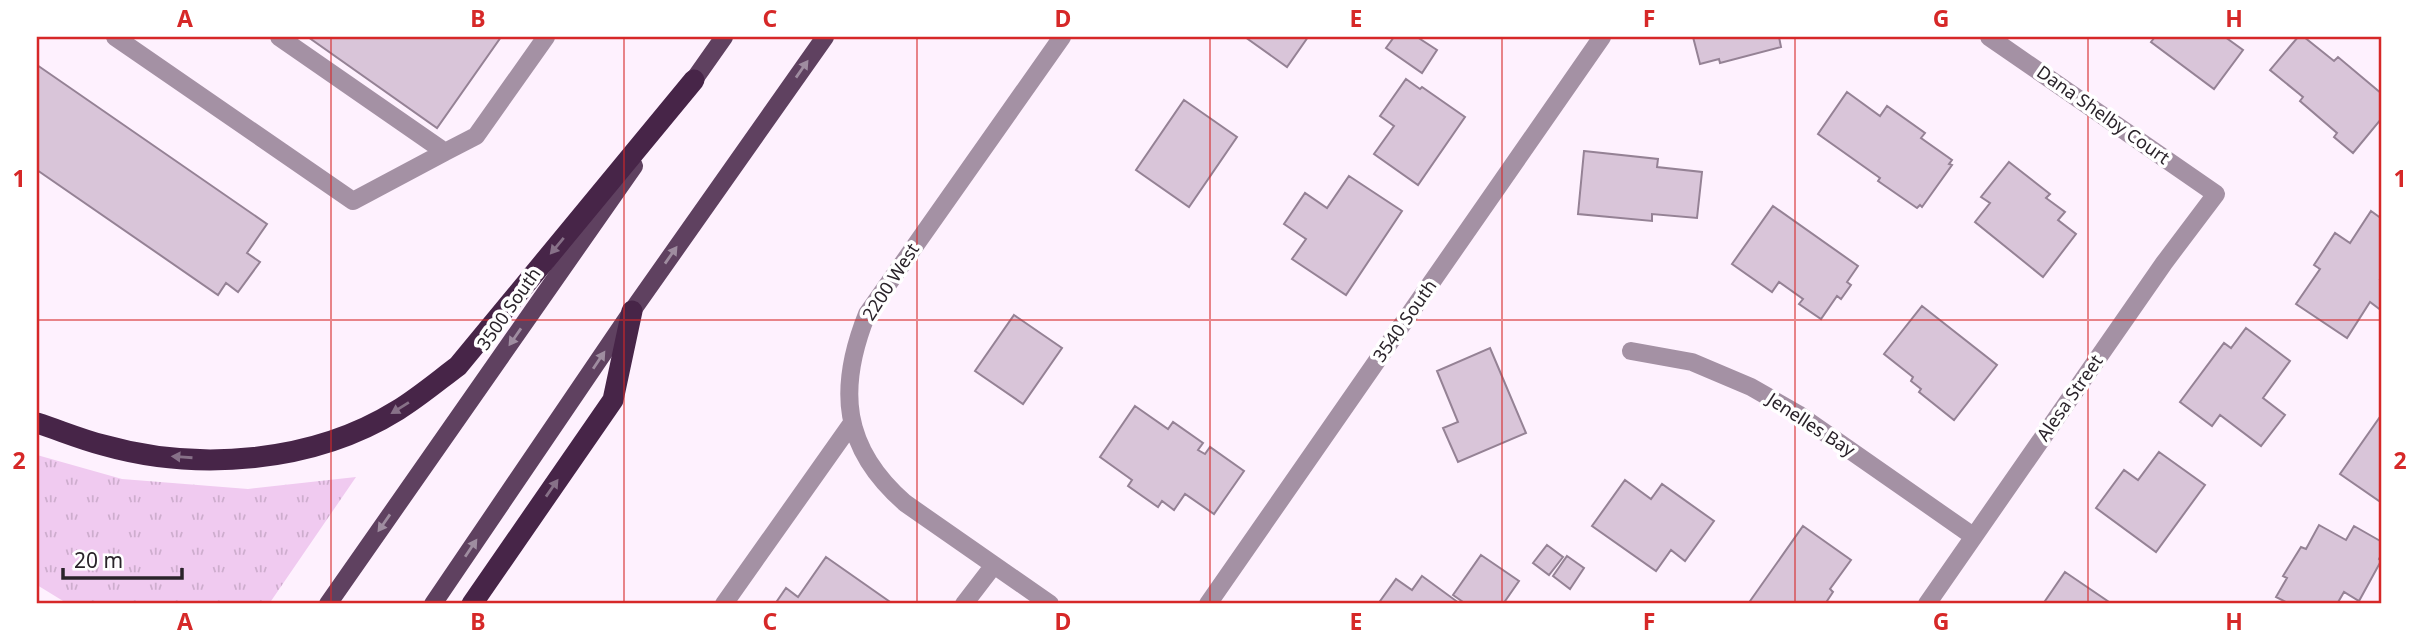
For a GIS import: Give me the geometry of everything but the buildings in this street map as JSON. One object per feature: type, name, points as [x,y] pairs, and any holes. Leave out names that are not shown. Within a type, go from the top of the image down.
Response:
[{"type":"highway","points":[[37,423],[103,446],[143,454],[223,459],[295,451],[330,442],[380,420],[428,390],[458,366],[694,80]]},
{"type":"highway","points":[[472,604],[613,400],[632,311]]},
{"type":"main road","name":"3500 South","points":[[328,604],[724,37]]},
{"type":"main road","points":[[433,604],[632,311],[825,37]]},
{"type":"street","points":[[115,37],[352,201],[476,136],[546,37]]},
{"type":"street","points":[[279,37],[445,152]]},
{"type":"street","name":"2200 West","points":[[1050,604],[905,503],[887,487],[872,468],[852,423],[849,379],[852,356],[867,314],[1062,37]]},
{"type":"street","name":"3540 South","points":[[1208,604],[1602,37]]},
{"type":"street","name":"Dana Shelby Court","points":[[1989,37],[2216,194]]},
{"type":"street","name":"Alesa Street","points":[[1927,604],[2164,263],[2216,194]]},
{"type":"street","name":"Jenelles Bay","points":[[1631,351],[1692,362],[1751,387],[1798,414],[1973,536]]},
{"type":"street","points":[[724,604],[852,423]]},
{"type":"street","points":[[964,604],[994,565]]},
{"type":"green space","points":[[37,455],[122,479],[248,489],[356,477],[269,604],[68,604],[37,585]]}]
